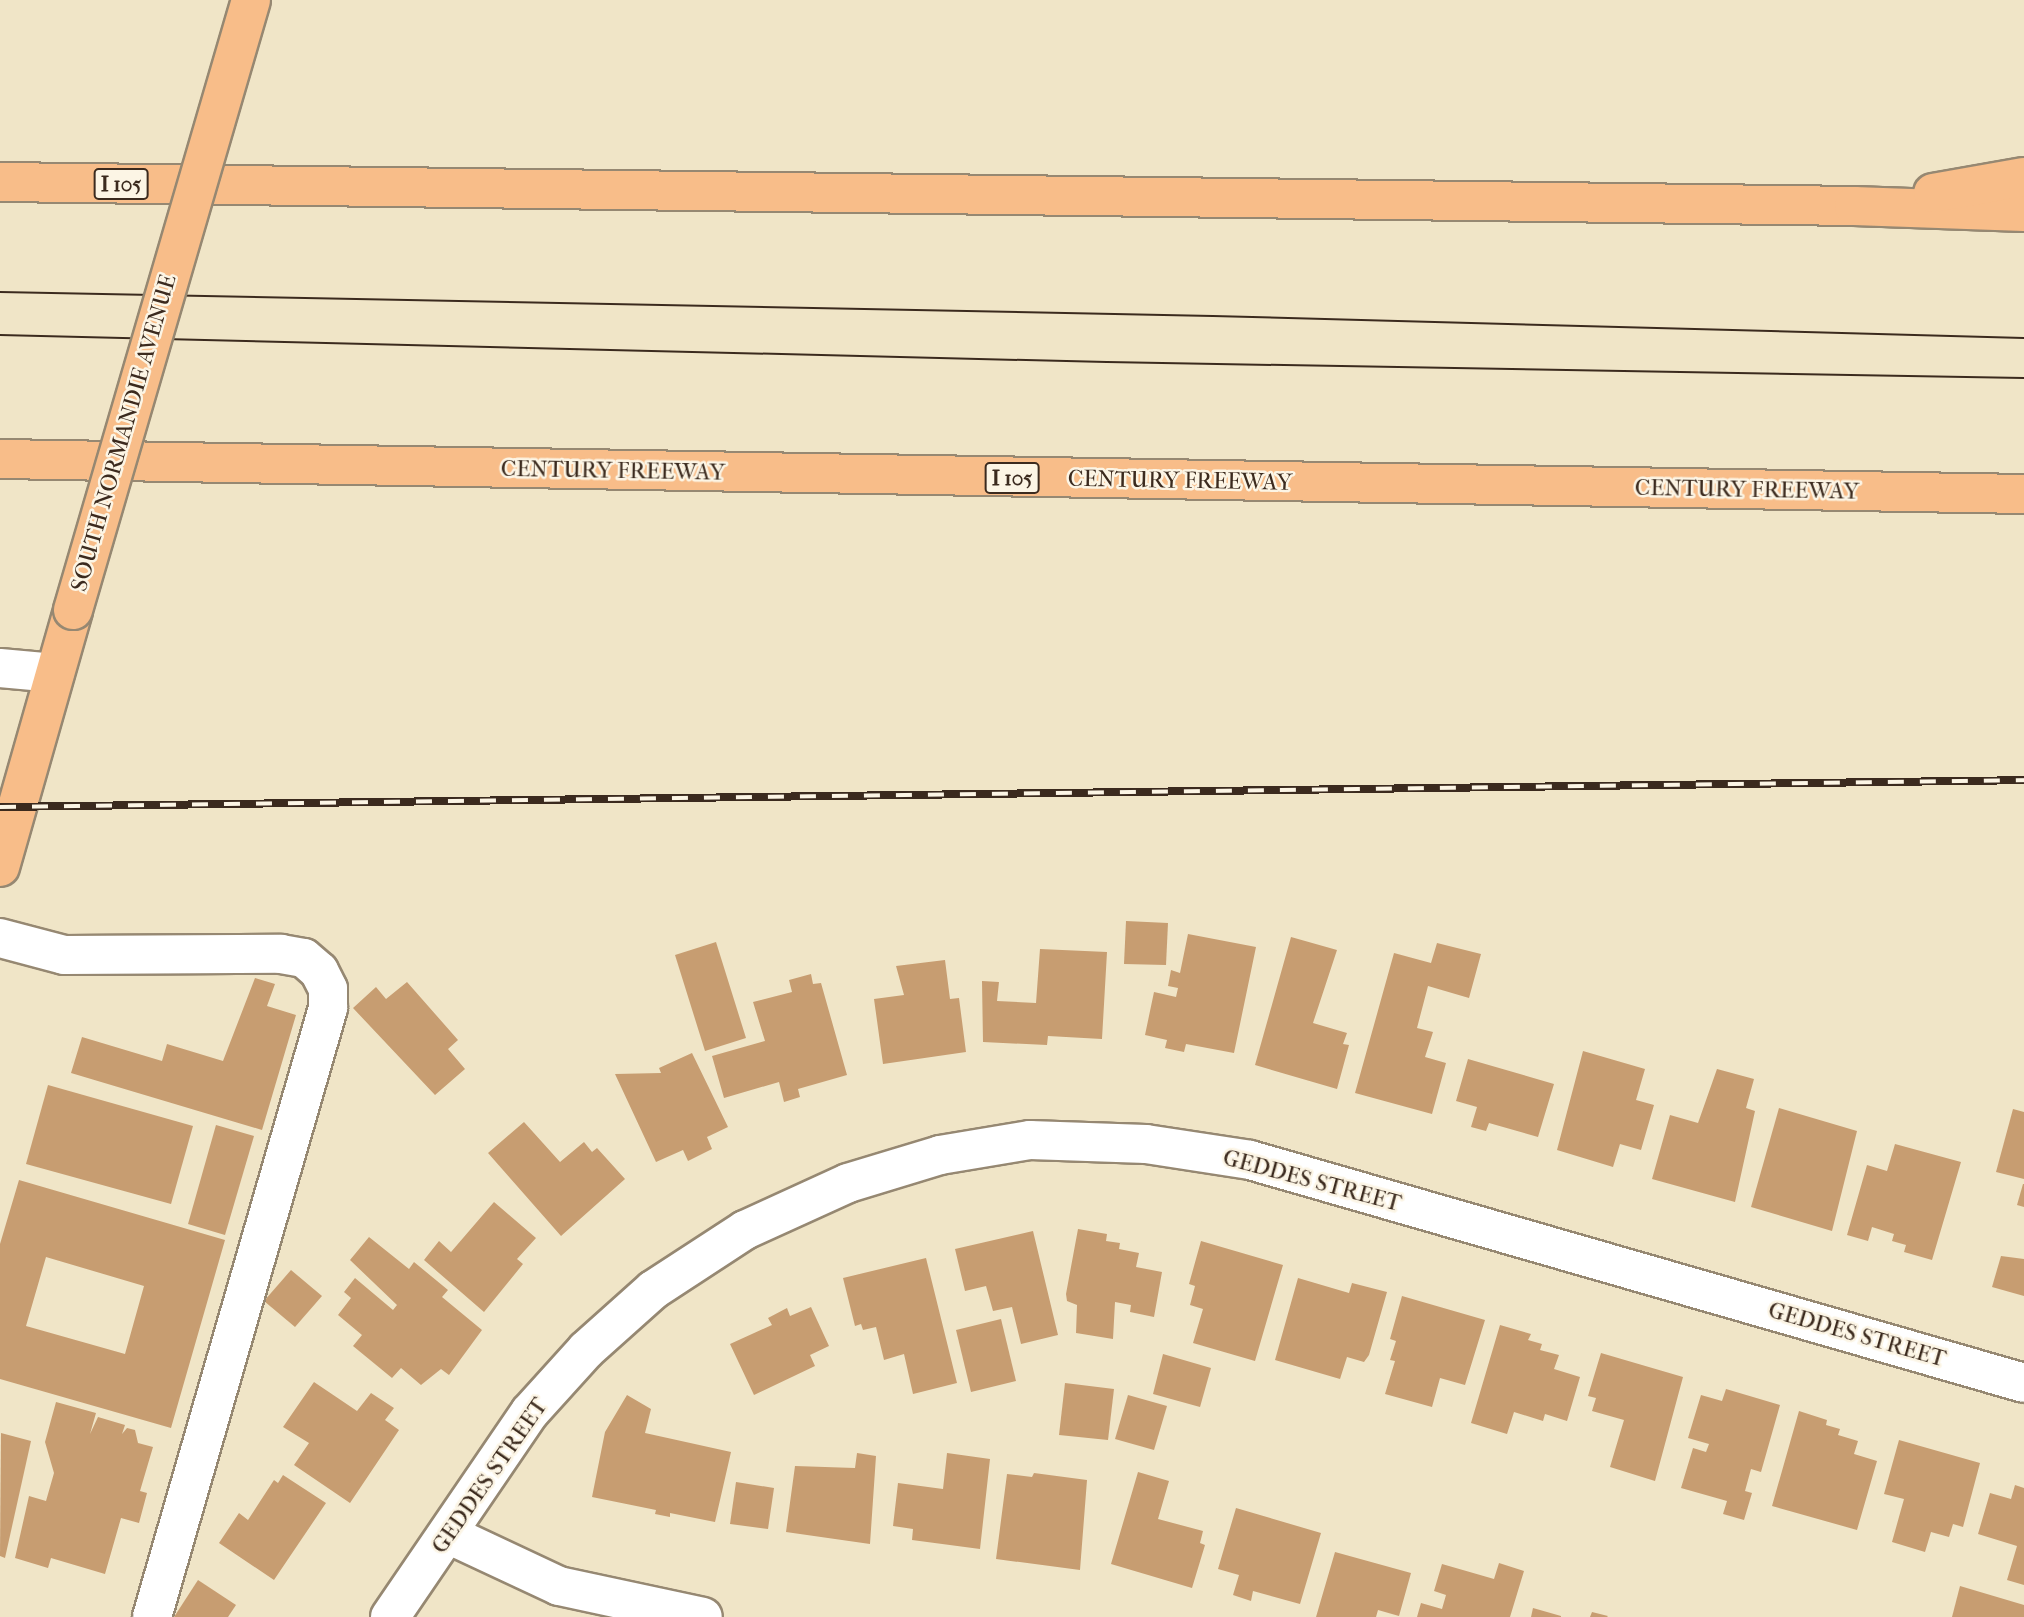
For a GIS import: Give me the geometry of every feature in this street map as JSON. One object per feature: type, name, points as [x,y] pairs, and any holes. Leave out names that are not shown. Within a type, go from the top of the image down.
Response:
[{"type":"main road","name":"SOUTH NORMANDIE AVENUE","points":[[0,867],[251,0]]},
{"type":"main road","points":[[1854,206],[2024,177]]},
{"type":"main road","name":"I 105","points":[[0,182],[1854,206],[2024,212]]},
{"type":"main road","name":"CENTURY FREEWAY","points":[[0,460],[2024,494]]},
{"type":"street","points":[[0,668],[55,673]]},
{"type":"street","points":[[0,939],[64,954],[281,954],[304,958],[319,971],[328,989],[328,1008],[152,1617]]},
{"type":"street","name":"GEDDES STREET","points":[[390,1617],[450,1535],[530,1412],[586,1350],[653,1290],[745,1230],[848,1183],[940,1155],[1030,1140],[1146,1144],[1250,1160],[2024,1383]]},
{"type":"street","points":[[450,1535],[559,1586],[703,1617]]},
{"type":"building","points":[[1126,921],[1168,923],[1166,965],[1124,964]]},
{"type":"building","points":[[1188,934],[1256,947],[1234,1053],[1186,1044],[1184,1052],[1165,1048],[1167,1040],[1145,1035],[1154,992],[1176,997],[1178,988],[1168,986],[1171,970],[1180,973]]},
{"type":"building","points":[[1291,937],[1337,950],[1313,1023],[1347,1033],[1343,1044],[1349,1045],[1337,1089],[1255,1065]]},
{"type":"building","points":[[716,942],[746,1038],[705,1051],[675,955]]},
{"type":"building","points":[[1437,943],[1481,954],[1469,998],[1428,986],[1417,1028],[1433,1032],[1425,1057],[1446,1063],[1432,1114],[1355,1093],[1394,953],[1431,963]]},
{"type":"building","points":[[1040,949],[1107,952],[1102,1039],[1048,1036],[1047,1045],[983,1042],[982,981],[999,982],[997,1001],[1036,1003]]},
{"type":"building","points":[[945,960],[950,999],[959,998],[966,1052],[883,1064],[874,999],[904,995],[896,966]]},
{"type":"building","points":[[811,974],[813,984],[821,983],[847,1075],[798,1089],[800,1097],[784,1102],[779,1082],[724,1098],[712,1056],[765,1041],[753,1002],[792,992],[789,980]]},
{"type":"building","points":[[255,978],[275,984],[267,1006],[296,1015],[262,1130],[71,1073],[82,1037],[162,1061],[167,1044],[223,1061]]},
{"type":"building","points":[[407,982],[458,1040],[448,1049],[465,1069],[435,1095],[353,1008],[376,987],[386,999]]},
{"type":"building","points":[[1583,1051],[1645,1069],[1636,1100],[1654,1105],[1641,1150],[1620,1144],[1613,1167],[1557,1150]]},
{"type":"building","points":[[692,1053],[728,1127],[707,1137],[712,1149],[688,1161],[683,1150],[656,1162],[615,1074],[661,1073],[659,1068]]},
{"type":"building","points":[[1468,1059],[1554,1084],[1538,1137],[1489,1123],[1486,1131],[1471,1127],[1477,1107],[1456,1101]]},
{"type":"building","points":[[1717,1069],[1754,1079],[1746,1108],[1755,1111],[1735,1202],[1652,1179],[1670,1115],[1698,1123]]},
{"type":"building","points":[[48,1085],[193,1126],[171,1204],[26,1164]]},
{"type":"building","points":[[1779,1108],[1857,1131],[1832,1231],[1751,1207]]},
{"type":"building","points":[[2013,1109],[2024,1112],[2024,1179],[1996,1172]]},
{"type":"building","points":[[524,1122],[560,1162],[584,1142],[592,1152],[597,1148],[625,1179],[561,1236],[488,1153]]},
{"type":"building","points":[[216,1125],[254,1136],[225,1235],[188,1224]]},
{"type":"building","points":[[1895,1144],[1961,1162],[1932,1260],[1904,1252],[1906,1245],[1892,1241],[1894,1234],[1872,1227],[1868,1241],[1847,1235],[1867,1165],[1887,1171]]},
{"type":"building","points":[[19,1180],[225,1240],[171,1428],[0,1379],[0,1244]],"holes":[[[46,1257],[144,1286],[125,1354],[26,1326]]]},
{"type":"building","points":[[2024,1184],[2024,1207],[2017,1205]]},
{"type":"building","points":[[494,1202],[536,1238],[517,1259],[523,1264],[484,1312],[424,1260],[439,1241],[451,1252]]},
{"type":"building","points":[[1078,1229],[1107,1234],[1106,1241],[1120,1243],[1119,1249],[1139,1253],[1136,1267],[1162,1272],[1154,1317],[1130,1312],[1131,1305],[1115,1302],[1113,1339],[1076,1333],[1077,1305],[1067,1301],[1066,1294]]},
{"type":"building","points":[[1033,1231],[1058,1335],[1021,1344],[1012,1307],[993,1311],[986,1286],[965,1291],[955,1249]]},
{"type":"building","points":[[369,1237],[409,1269],[414,1262],[448,1290],[442,1297],[482,1330],[449,1375],[441,1369],[421,1385],[401,1368],[392,1378],[353,1346],[362,1335],[338,1315],[351,1298],[344,1292],[355,1278],[393,1310],[397,1305],[350,1260]]},
{"type":"building","points":[[1201,1241],[1283,1265],[1255,1361],[1193,1343],[1203,1309],[1190,1305],[1195,1286],[1189,1284]]},
{"type":"building","points":[[2001,1256],[2024,1259],[2024,1296],[1992,1287]]},
{"type":"building","points":[[926,1258],[957,1383],[913,1394],[904,1354],[884,1360],[876,1327],[863,1330],[861,1324],[855,1326],[843,1278]]},
{"type":"building","points":[[291,1270],[322,1296],[295,1327],[264,1301]]},
{"type":"building","points":[[1298,1278],[1349,1293],[1352,1283],[1387,1292],[1369,1355],[1364,1362],[1347,1357],[1340,1379],[1275,1360]]},
{"type":"building","points":[[1402,1296],[1485,1320],[1465,1385],[1440,1378],[1432,1407],[1385,1394],[1395,1361],[1390,1360],[1396,1341],[1390,1339]]},
{"type":"building","points":[[811,1307],[829,1346],[810,1355],[815,1366],[754,1395],[730,1344],[772,1325],[768,1318],[787,1308],[790,1316]]},
{"type":"building","points":[[1001,1319],[1016,1381],[971,1392],[956,1330]]},
{"type":"building","points":[[1500,1325],[1531,1334],[1528,1340],[1542,1344],[1540,1350],[1559,1355],[1554,1369],[1580,1377],[1567,1421],[1545,1414],[1543,1421],[1514,1412],[1507,1434],[1471,1423]]},
{"type":"building","points":[[1601,1353],[1683,1377],[1655,1481],[1610,1467],[1624,1420],[1592,1411],[1596,1398],[1588,1396]]},
{"type":"building","points":[[1163,1354],[1211,1368],[1200,1407],[1153,1394]]},
{"type":"building","points":[[314,1382],[357,1411],[371,1393],[394,1408],[385,1420],[399,1430],[350,1503],[294,1465],[309,1443],[283,1427]]},
{"type":"building","points":[[1065,1383],[1114,1389],[1108,1440],[1059,1435]]},
{"type":"building","points":[[1726,1389],[1780,1405],[1761,1472],[1751,1469],[1745,1491],[1752,1493],[1744,1520],[1723,1514],[1727,1501],[1681,1488],[1693,1448],[1706,1452],[1709,1444],[1688,1438],[1701,1395],[1722,1401]]},
{"type":"building","points":[[627,1395],[651,1409],[645,1433],[731,1452],[715,1522],[670,1513],[670,1517],[655,1514],[656,1510],[592,1497],[605,1432]]},
{"type":"building","points":[[1128,1395],[1167,1406],[1154,1450],[1115,1439]]},
{"type":"building","points":[[56,1402],[96,1413],[90,1434],[98,1417],[125,1425],[122,1434],[127,1428],[135,1430],[138,1443],[153,1447],[140,1491],[147,1493],[139,1523],[121,1518],[105,1574],[51,1558],[48,1568],[15,1558],[29,1496],[46,1501],[54,1473],[45,1442]]},
{"type":"building","points":[[1799,1411],[1827,1420],[1826,1425],[1840,1429],[1838,1435],[1858,1441],[1854,1454],[1877,1461],[1857,1530],[1772,1506]]},
{"type":"building","points":[[1,1433],[31,1441],[5,1558],[0,1556]]},
{"type":"building","points":[[1899,1440],[1980,1463],[1963,1527],[1953,1524],[1949,1537],[1931,1532],[1925,1552],[1892,1542],[1904,1499],[1884,1494]]},
{"type":"building","points":[[857,1453],[876,1456],[870,1544],[786,1532],[795,1466],[855,1468]]},
{"type":"building","points":[[947,1453],[990,1459],[980,1549],[912,1540],[913,1529],[893,1526],[898,1483],[943,1489]]},
{"type":"building","points":[[1138,1472],[1169,1481],[1158,1519],[1203,1531],[1200,1543],[1205,1545],[1192,1588],[1111,1564]]},
{"type":"building","points":[[1034,1473],[1087,1480],[1080,1570],[996,1559],[1007,1474],[1032,1477]]},
{"type":"building","points":[[283,1475],[326,1503],[274,1580],[219,1543],[239,1513],[248,1520],[274,1480],[278,1483]]},
{"type":"building","points":[[736,1482],[774,1488],[768,1529],[730,1524]]},
{"type":"building","points":[[2015,1485],[2024,1488],[2024,1585],[2007,1580],[2017,1546],[1978,1534],[1990,1493],[2011,1499]]},
{"type":"building","points":[[1236,1508],[1321,1533],[1300,1604],[1253,1591],[1251,1601],[1233,1595],[1239,1575],[1218,1569]]},
{"type":"building","points":[[1335,1552],[1411,1573],[1399,1616],[1378,1610],[1376,1617],[1316,1617]]},
{"type":"building","points":[[1499,1563],[1524,1571],[1510,1617],[1417,1617],[1421,1603],[1442,1609],[1446,1595],[1434,1591],[1442,1564],[1494,1579]]},
{"type":"building","points":[[198,1580],[236,1605],[228,1617],[174,1617]]},
{"type":"building","points":[[1960,1586],[2024,1605],[2024,1617],[1952,1617]]},
{"type":"building","points":[[1533,1608],[1561,1616],[1561,1617],[1531,1617]]},
{"type":"building","points":[[1592,1612],[1608,1616],[1590,1617]]},
{"type":"tram line","points":[[0,292],[1213,316],[2024,338]]},
{"type":"tram line","points":[[0,335],[1107,362],[2024,378]]},
{"type":"railway","points":[[0,807],[2024,780]]}]
